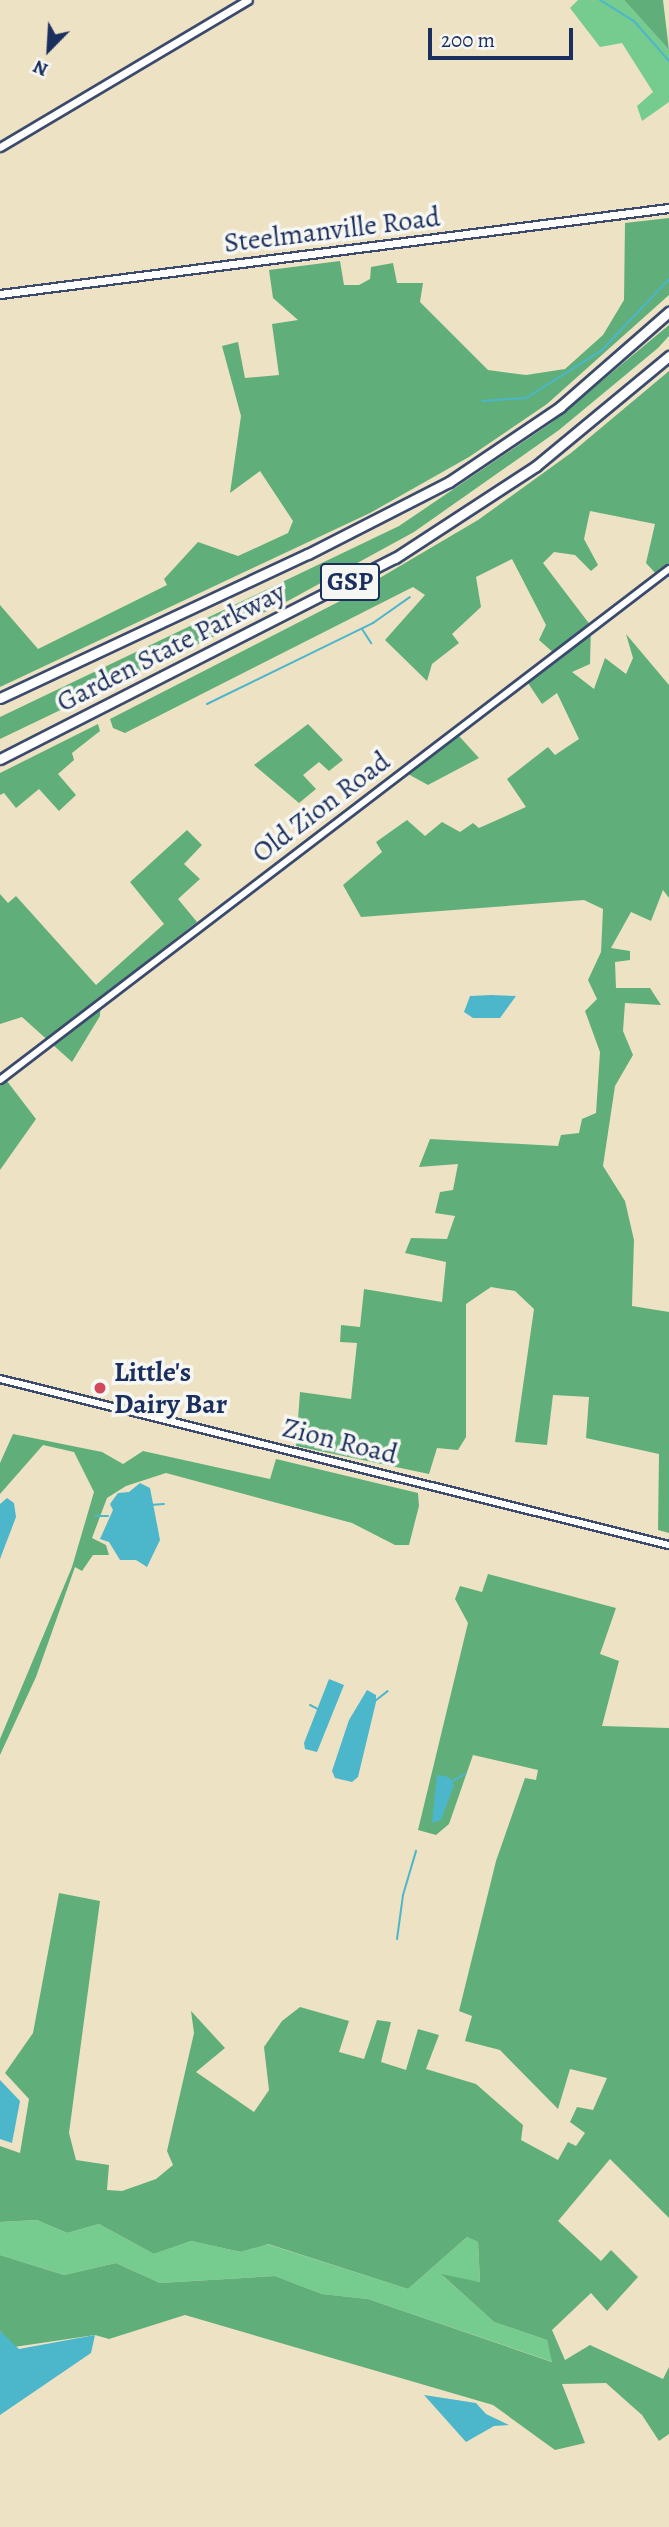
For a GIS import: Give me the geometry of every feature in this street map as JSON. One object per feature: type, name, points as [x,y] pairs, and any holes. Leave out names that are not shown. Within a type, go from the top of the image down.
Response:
[{"type":"highway","name":"Garden State Parkway","points":[[0,698],[308,554],[449,482],[560,407],[669,312]]},
{"type":"highway","name":"Garden State Parkway","points":[[0,759],[395,558],[536,466],[669,356]]},
{"type":"main road","points":[[0,147],[248,0]]},
{"type":"main road","name":"Steelmanville Road","points":[[0,293],[669,208]]},
{"type":"street","name":"Old Zion Road","points":[[0,1080],[669,569]]},
{"type":"street","name":"Zion Road","points":[[0,1379],[669,1545]]},
{"type":"green space","points":[[578,0],[624,0],[669,50],[669,102],[642,121],[637,106],[653,92],[622,43],[600,47],[570,8]]},
{"type":"green space","points":[[624,0],[663,0],[669,50]]},
{"type":"green space","points":[[669,218],[669,295],[547,404],[469,457],[370,513],[0,687],[0,605],[38,649],[167,585],[164,579],[198,542],[238,556],[288,533],[293,521],[260,471],[230,493],[241,416],[222,346],[238,342],[245,378],[279,375],[272,324],[298,320],[273,298],[269,270],[340,261],[344,285],[359,285],[370,279],[371,267],[393,263],[397,283],[423,283],[420,302],[488,370],[526,375],[565,369],[603,335],[624,300],[625,223]]},
{"type":"green space","points":[[669,325],[669,336],[658,348],[559,430],[414,532],[286,602],[0,739],[0,717],[399,526],[551,423]]},
{"type":"green space","points":[[669,371],[669,568],[658,576],[646,563],[655,524],[590,511],[584,539],[598,565],[591,571],[575,555],[554,552],[543,563],[591,626],[590,664],[572,672],[594,689],[605,658],[626,674],[633,658],[626,634],[669,685],[669,898],[663,890],[651,921],[631,912],[611,948],[630,951],[630,960],[615,962],[616,988],[650,988],[661,1005],[625,1003],[623,1031],[633,1055],[615,1086],[603,1166],[625,1201],[634,1240],[632,1306],[669,1312],[669,1533],[658,1530],[659,1454],[586,1438],[589,1397],[553,1395],[547,1445],[515,1442],[534,1309],[515,1291],[491,1287],[466,1304],[466,1437],[458,1450],[437,1448],[429,1474],[296,1446],[300,1392],[351,1399],[357,1343],[340,1342],[341,1325],[360,1327],[364,1289],[442,1302],[446,1262],[405,1253],[411,1238],[447,1239],[455,1216],[435,1213],[440,1192],[453,1190],[458,1164],[419,1167],[430,1139],[558,1146],[561,1135],[579,1133],[582,1119],[596,1113],[600,1052],[585,1011],[597,999],[588,980],[601,952],[603,909],[584,900],[361,917],[343,885],[382,852],[376,842],[407,820],[425,836],[442,822],[460,832],[473,823],[479,828],[526,807],[507,779],[548,747],[555,755],[579,739],[557,693],[542,704],[524,677],[555,654],[539,640],[546,625],[512,559],[476,577],[481,607],[452,634],[459,643],[432,664],[427,681],[385,640],[425,595],[413,587],[125,733],[113,728],[110,719],[344,599],[478,520],[571,453]]},
{"type":"green space","points":[[98,724],[100,731],[72,753],[74,760],[58,774],[76,795],[59,811],[39,789],[16,808],[4,793],[0,795],[0,773]]},
{"type":"green space","points":[[308,724],[343,760],[329,771],[319,762],[303,775],[316,789],[299,803],[254,765]]},
{"type":"green space","points":[[459,736],[479,758],[428,785],[408,774]]},
{"type":"green space","points":[[187,830],[202,845],[184,864],[200,879],[178,899],[197,922],[101,997],[100,1016],[72,1062],[22,1017],[0,1024],[0,894],[8,903],[16,896],[96,985],[164,924],[130,882]]},
{"type":"green space","points":[[0,1072],[36,1119],[0,1170]]},
{"type":"green space","points":[[13,1434],[102,1452],[123,1464],[143,1451],[270,1479],[276,1459],[418,1493],[419,1506],[409,1545],[395,1545],[352,1523],[166,1473],[126,1486],[107,1498],[92,1538],[106,1545],[109,1555],[93,1555],[82,1571],[75,1567],[36,1677],[0,1755],[0,1739],[72,1567],[94,1492],[74,1452],[43,1445],[0,1494],[0,1463]]},
{"type":"green space","points":[[488,1574],[616,1608],[600,1654],[619,1661],[602,1726],[669,1728],[669,2218],[610,2159],[558,2221],[601,2261],[611,2250],[638,2277],[607,2311],[591,2293],[552,2330],[565,2360],[590,2345],[663,2379],[669,2367],[669,2434],[659,2441],[642,2415],[606,2383],[562,2384],[585,2443],[555,2450],[493,2405],[185,2315],[109,2339],[95,2335],[14,2347],[0,2331],[0,2255],[64,2275],[116,2263],[160,2283],[275,2276],[322,2294],[368,2299],[552,2362],[547,2340],[494,2322],[441,2274],[480,2282],[478,2242],[467,2237],[408,2289],[268,2244],[241,2252],[191,2241],[154,2254],[99,2224],[67,2233],[37,2220],[0,2222],[0,2146],[20,2153],[29,2099],[5,2073],[33,2033],[59,1893],[100,1901],[69,2133],[76,2160],[109,2165],[107,2190],[122,2191],[156,2179],[173,2165],[167,2151],[194,2033],[191,2011],[225,2048],[196,2072],[254,2112],[269,2090],[264,2047],[282,2021],[300,2007],[349,2021],[339,2052],[364,2059],[377,2020],[391,2022],[381,2062],[406,2070],[418,2029],[439,2035],[426,2069],[476,2084],[523,2125],[521,2140],[558,2160],[568,2142],[576,2146],[585,2133],[570,2122],[577,2107],[593,2110],[607,2078],[570,2069],[558,2109],[500,2050],[465,2041],[472,2016],[459,2011],[496,1861],[525,1778],[536,1780],[538,1770],[473,1755],[449,1824],[436,1835],[418,1830],[468,1623],[455,1599],[460,1586],[482,1592]]},
{"type":"green space","points":[[37,2220],[67,2233],[99,2224],[154,2254],[191,2241],[241,2252],[267,2244],[408,2289],[467,2237],[478,2242],[480,2282],[443,2276],[494,2322],[547,2340],[553,2362],[368,2299],[322,2294],[275,2276],[160,2283],[116,2263],[64,2275],[0,2255],[0,2222]]},
{"type":"water","points":[[470,996],[516,996],[500,1018],[473,1018],[464,1012]]},
{"type":"water","points":[[140,1483],[150,1488],[160,1540],[147,1567],[136,1560],[120,1560],[109,1542],[100,1539],[113,1510],[110,1504],[118,1493],[129,1492]]},
{"type":"water","points":[[7,1498],[14,1503],[16,1517],[0,1559],[0,1504]]},
{"type":"water","points":[[329,1679],[344,1685],[317,1752],[305,1749],[304,1743]]},
{"type":"water","points":[[367,1690],[376,1695],[376,1702],[358,1777],[352,1782],[335,1778],[332,1771],[349,1720]]},
{"type":"water","points":[[437,1775],[449,1777],[454,1785],[441,1820],[432,1823]]},
{"type":"water","points":[[0,2080],[20,2101],[12,2143],[0,2139]]},
{"type":"water","points":[[0,2331],[19,2349],[95,2335],[91,2353],[0,2415]]},
{"type":"water","points":[[424,2395],[476,2403],[486,2414],[509,2425],[494,2426],[466,2442]]},
{"type":"waterway","points":[[600,0],[634,21],[669,61]]},
{"type":"waterway","points":[[482,401],[526,398],[601,351],[669,279]]},
{"type":"waterway","points":[[207,704],[373,623],[410,597]]},
{"type":"waterway","points":[[362,629],[371,643]]},
{"type":"waterway","points":[[150,1505],[164,1504]]},
{"type":"waterway","points":[[95,1516],[108,1516]]},
{"type":"waterway","points":[[375,1701],[388,1691]]},
{"type":"waterway","points":[[310,1705],[318,1709]]},
{"type":"waterway","points":[[452,1781],[465,1774]]},
{"type":"waterway","points":[[397,1939],[403,1895],[416,1851]]},
{"type":"place","name":"Little's Dairy Bar","points":[[100,1388]]}]
